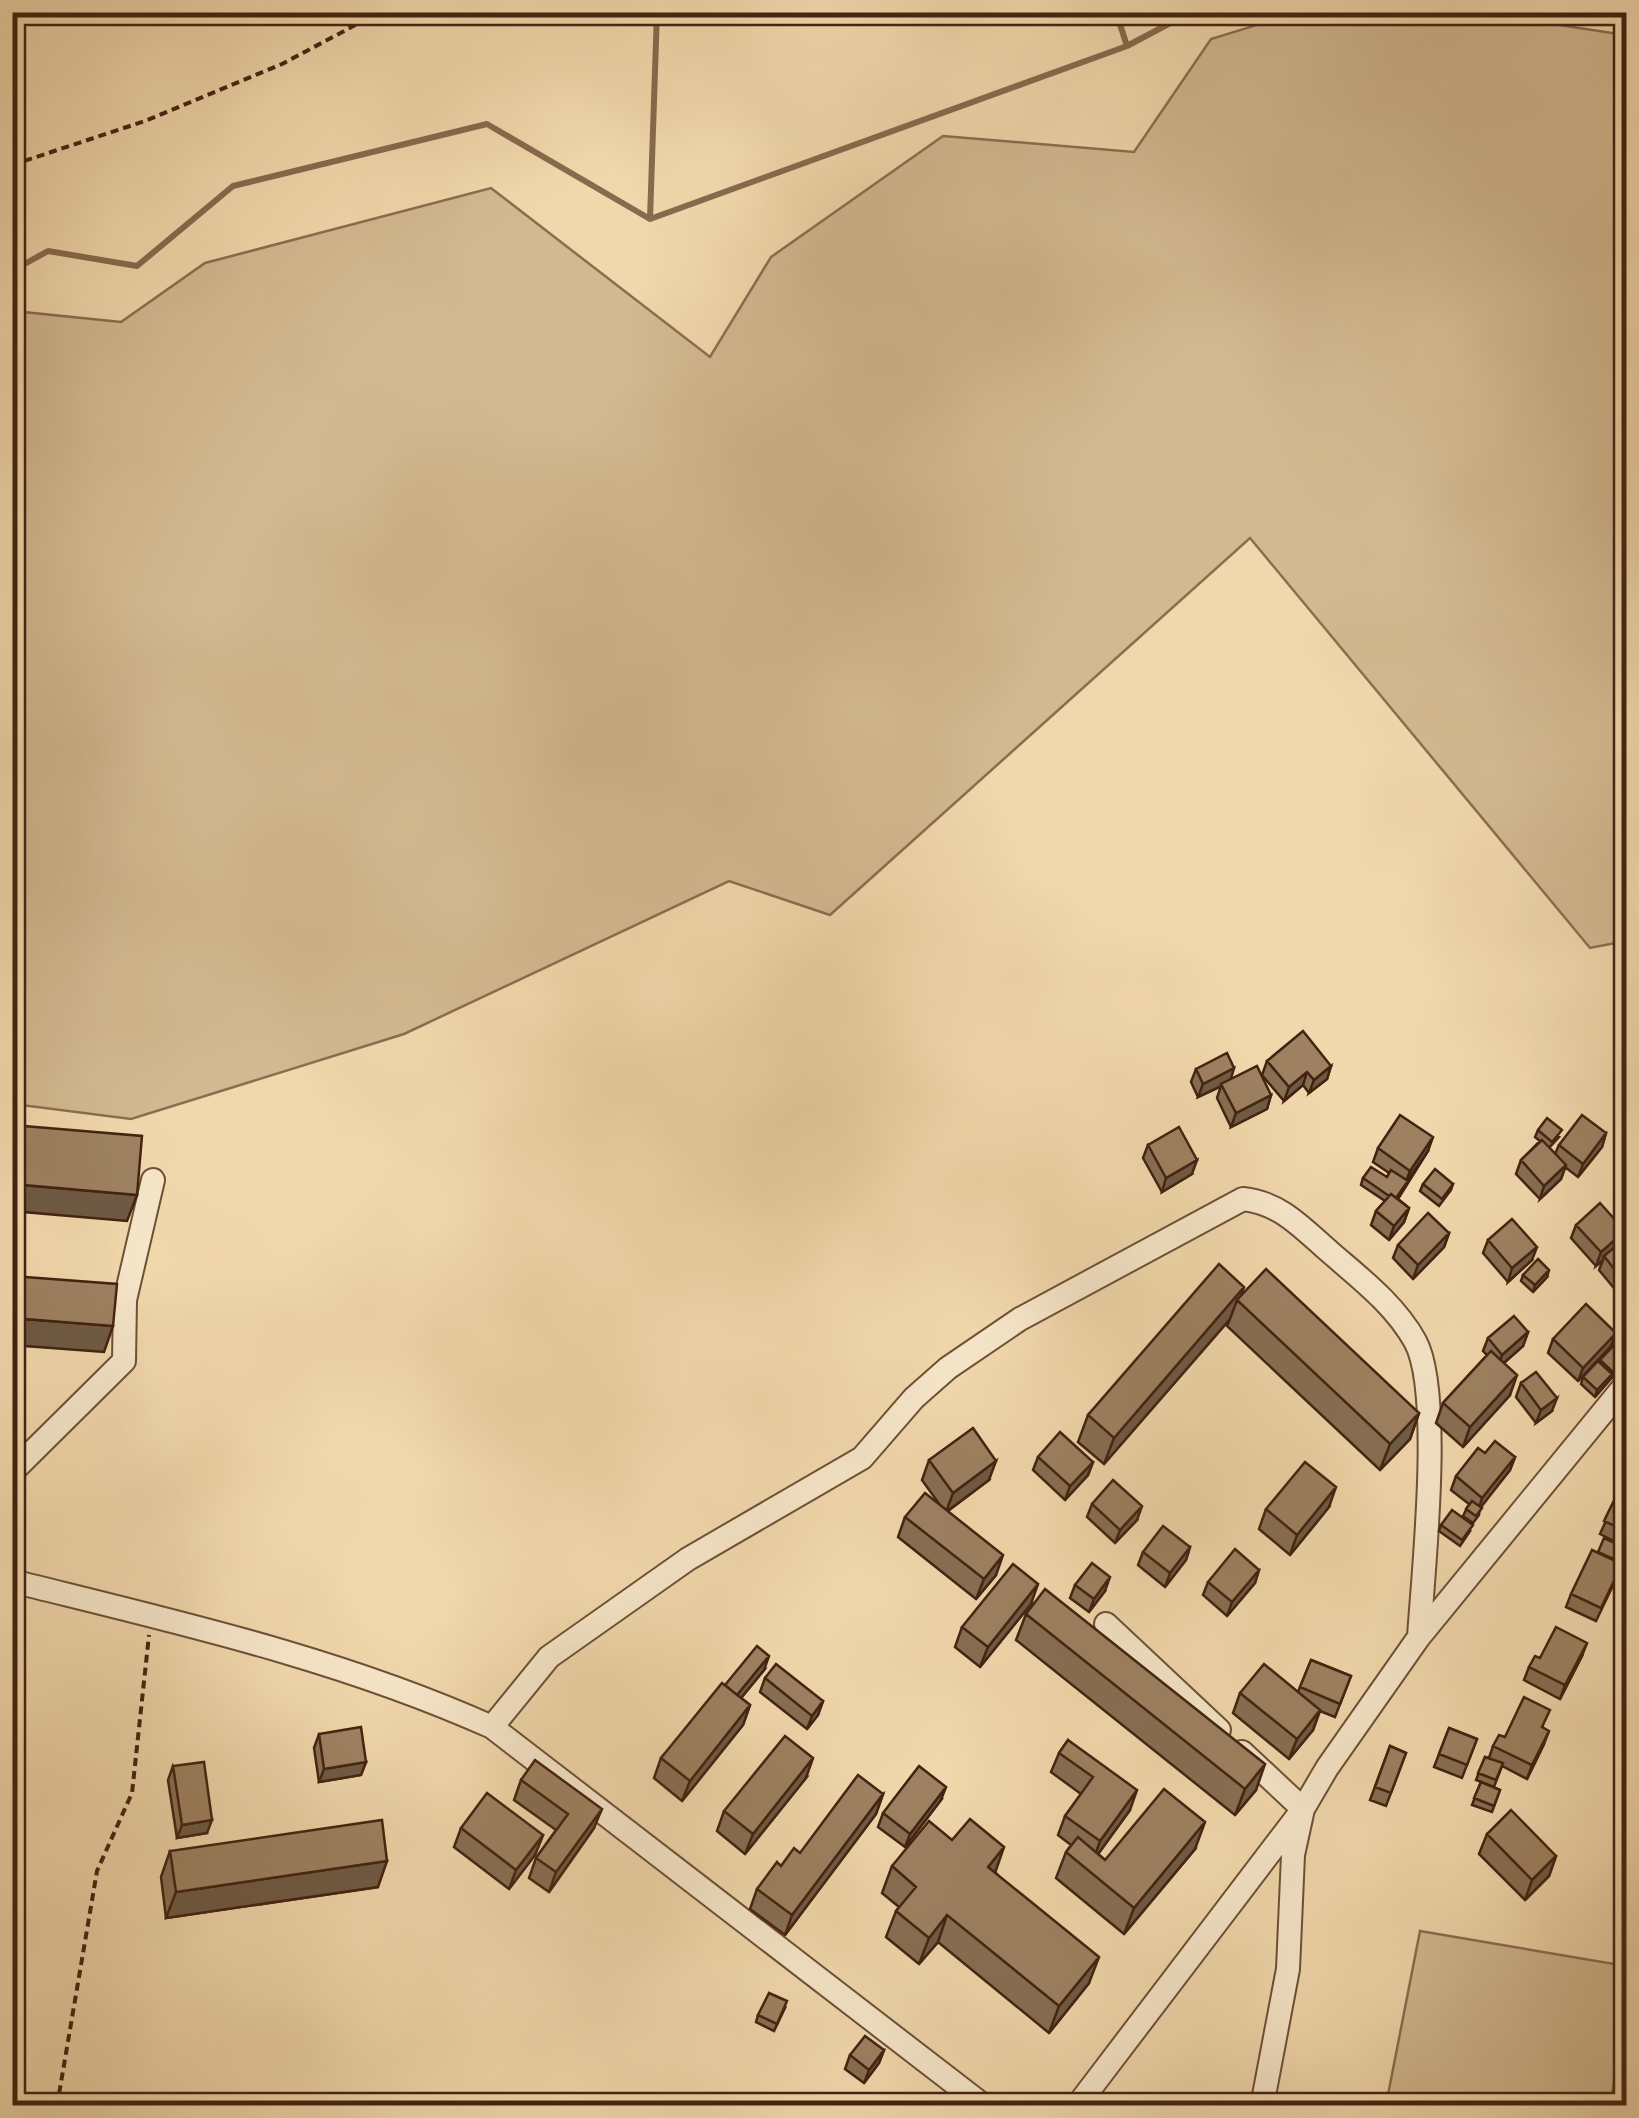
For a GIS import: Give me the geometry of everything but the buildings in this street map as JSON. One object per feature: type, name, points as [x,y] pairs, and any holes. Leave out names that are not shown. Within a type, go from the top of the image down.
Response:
[{"type":"street","points":[[12,1472],[124,1361],[126,1300],[153,1180]]},
{"type":"street","points":[[492,1727],[549,1657],[688,1559],[862,1458],[914,1398],[948,1368],[1020,1319],[1243,1198],[1270,1202],[1290,1217],[1385,1300],[1417,1343],[1426,1384],[1428,1486],[1419,1637]]},
{"type":"street","points":[[1077,2106],[1303,1809],[1326,1768],[1419,1637],[1626,1384]]},
{"type":"street","points":[[12,1581],[264,1643],[404,1688],[492,1727],[984,2106]]},
{"type":"street","points":[[1106,1624],[1303,1809]]},
{"type":"street","points":[[1262,2106],[1288,1969],[1294,1855],[1303,1809]]},
{"type":"path","points":[[12,165],[145,121],[282,64],[363,21],[494,12]]},
{"type":"path","points":[[57,2106],[97,1871],[132,1793],[150,1615]]},
{"type":"shaded area","points":[[1299,12],[1472,12],[1626,35],[1626,941],[1590,948],[1250,538],[830,915],[729,881],[404,1034],[131,1119],[13,1104],[13,311],[121,322],[205,263],[491,188],[710,357],[771,257],[943,136],[1134,152],[1211,39]]},
{"type":"shaded area","points":[[1420,1931],[1626,1966],[1626,2011],[1610,2105],[1386,2105]]},
{"type":"waterway","points":[[650,219],[657,12]]},
{"type":"waterway","points":[[1116,12],[1127,46]]},
{"type":"waterway","points":[[12,271],[48,251],[137,266],[233,186],[487,124],[650,219],[1127,46],[1191,12]]}]
